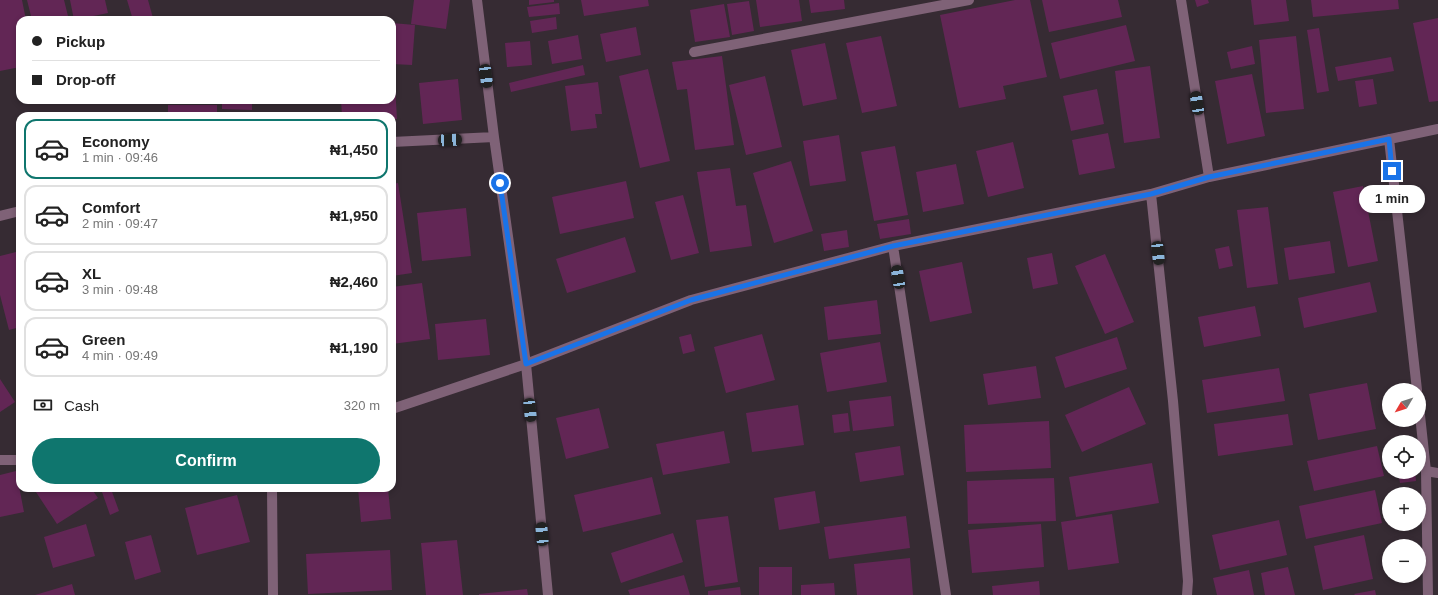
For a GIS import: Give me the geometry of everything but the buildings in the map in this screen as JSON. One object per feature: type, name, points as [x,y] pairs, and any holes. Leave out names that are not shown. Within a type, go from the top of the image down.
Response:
[{"type":"street","points":[[477,0],[494,137],[526,364],[548,595]]},
{"type":"street","points":[[694,52],[969,0]]},
{"type":"street","points":[[1181,0],[1209,177]]},
{"type":"street","points":[[396,408],[526,364],[691,300],[893,246],[1151,194],[1209,177],[1438,129]]},
{"type":"street","points":[[396,142],[494,137]]},
{"type":"street","points":[[1389,139],[1416,383]]},
{"type":"street","points":[[1151,194],[1173,401],[1188,581],[1186,595]]},
{"type":"street","points":[[0,216],[16,212]]},
{"type":"street","points":[[893,246],[946,595]]},
{"type":"street","points":[[0,460],[16,460]]},
{"type":"street","points":[[1428,595],[1426,472],[1438,474]]},
{"type":"street","points":[[272,492],[274,595]]},
{"type":"route","points":[[500,183],[526,364],[691,300],[893,246],[1151,194],[1209,177],[1389,139],[1392,171]]}]
